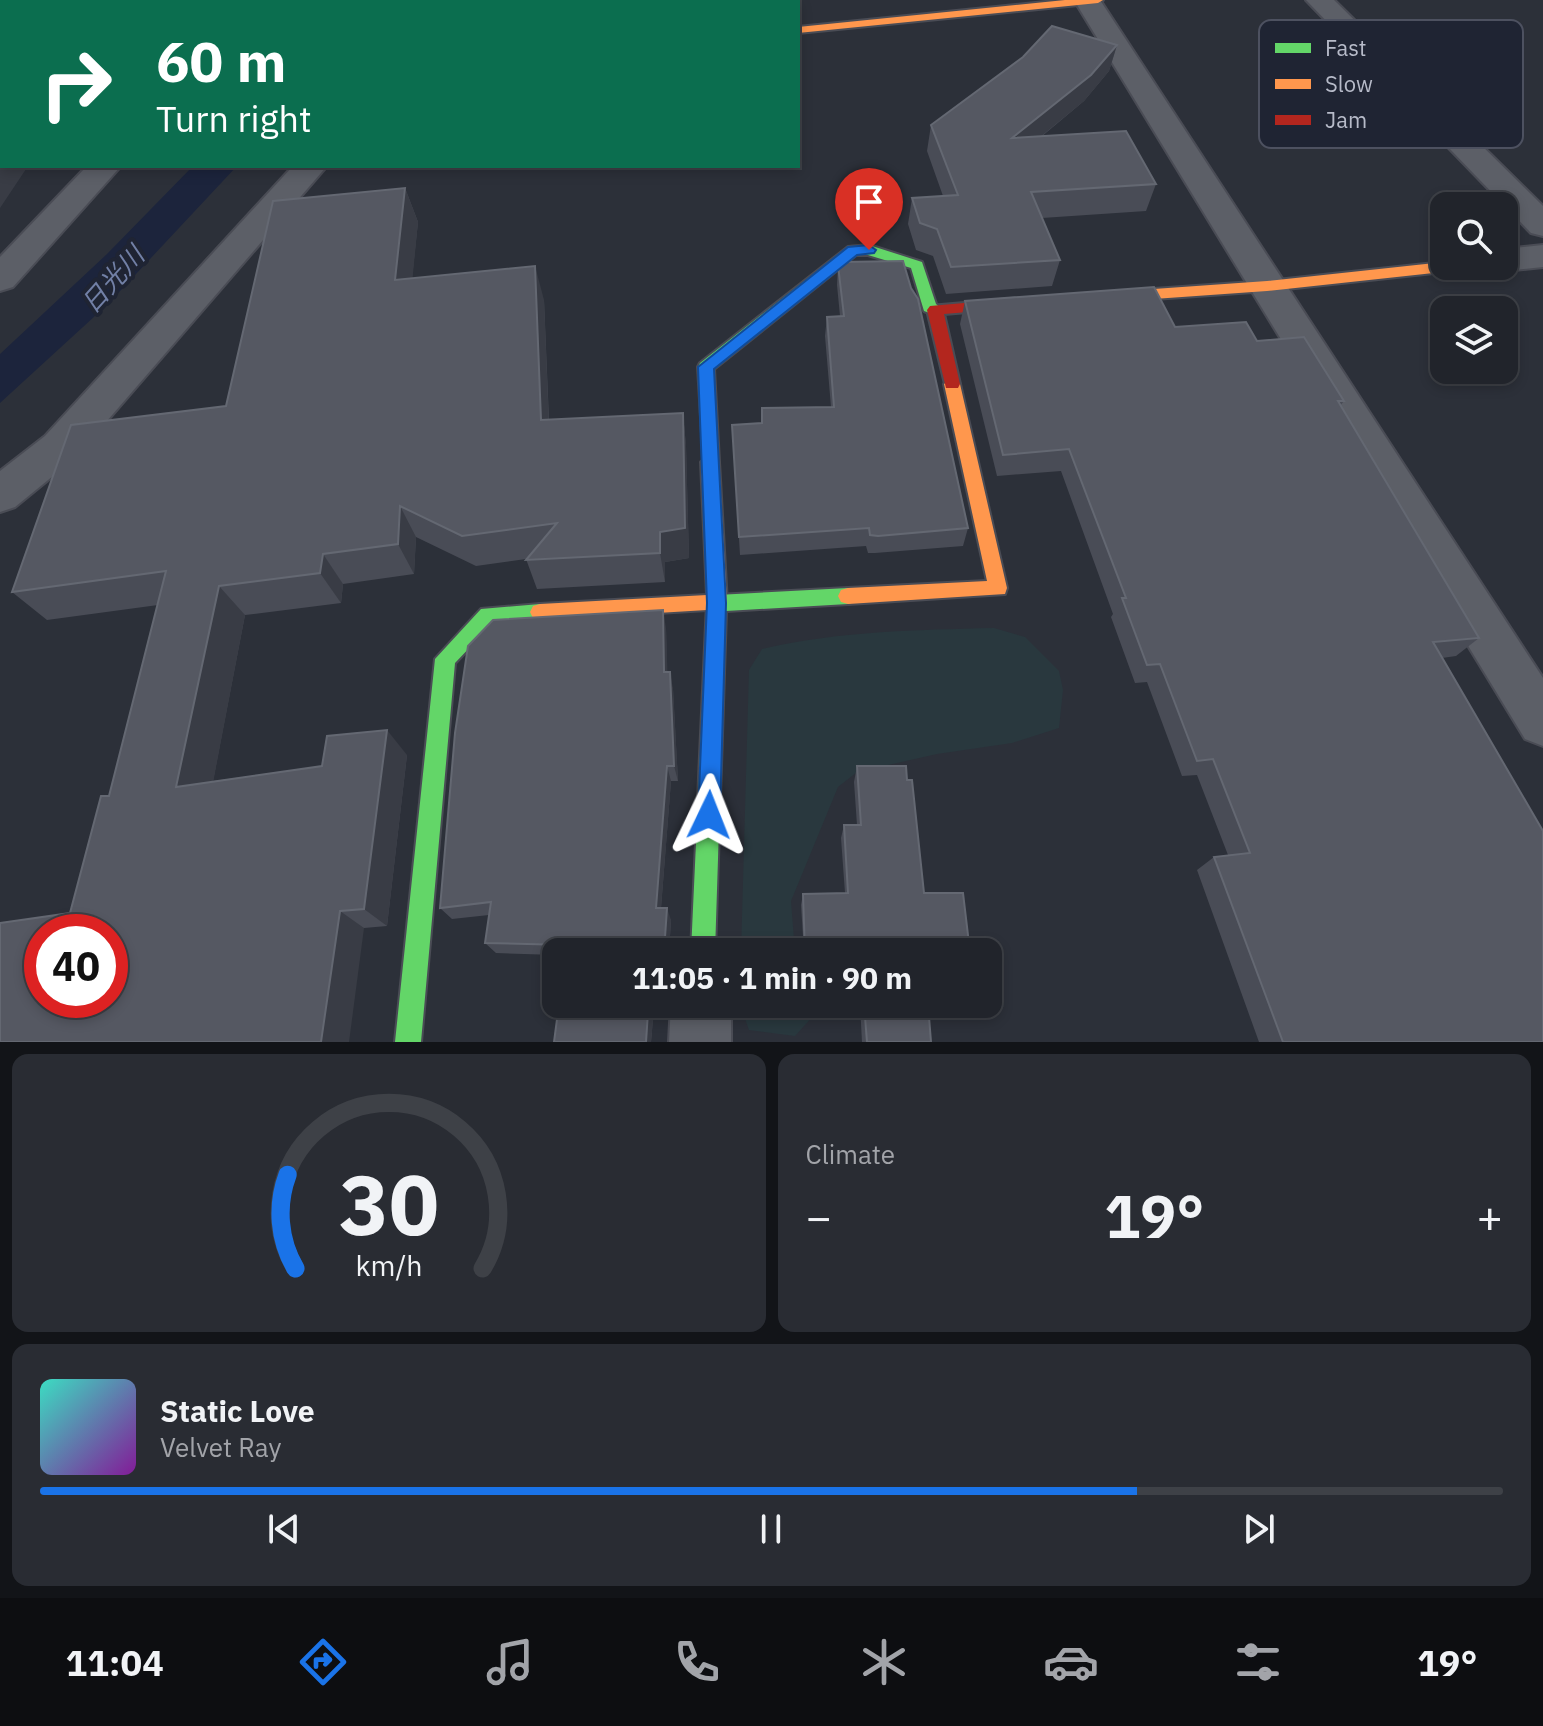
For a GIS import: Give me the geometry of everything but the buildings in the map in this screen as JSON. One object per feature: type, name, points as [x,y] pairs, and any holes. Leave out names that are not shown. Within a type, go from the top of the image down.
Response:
[{"type":"street","points":[[800,30],[1090,0],[1543,722]]},
{"type":"street","points":[[1319,0],[1339,20]]},
{"type":"street","points":[[1466,148],[1543,225]]},
{"type":"street","points":[[0,279],[103,168]]},
{"type":"street","points":[[0,495],[60,447],[309,168]]},
{"type":"street","points":[[704,938],[717,603],[706,367],[853,250],[869,250],[917,265],[929,307],[935,310],[1046,302]]},
{"type":"street","points":[[1518,259],[1543,256]]},
{"type":"street","points":[[1077,299],[1267,286],[1430,268]]},
{"type":"street","points":[[408,1042],[445,659],[488,615],[998,588],[935,310]]},
{"type":"street","points":[[700,1042],[701,1018]]},
{"type":"shaded area","points":[[994,628],[1025,637],[1059,671],[1063,690],[1059,728],[1012,743],[937,754],[857,772],[838,787],[791,901],[794,938],[741,938],[749,670],[762,649],[848,635]]},
{"type":"shaded area","points":[[745,1018],[811,1018],[795,1036],[749,1030]]},
{"type":"water","name":"日光川","points":[[191,168],[235,168],[107,305],[0,403],[0,354],[107,254]]},
{"type":"traffic: fast","points":[[710,462],[706,367],[853,250],[869,250],[917,265],[929,307],[935,310]]},
{"type":"traffic: fast","points":[[704,938],[717,603],[848,596]]},
{"type":"traffic: fast","points":[[408,1042],[445,659],[488,615],[540,612]]},
{"type":"traffic: slow","points":[[800,30],[1098,0]]},
{"type":"traffic: slow","points":[[1097,298],[1267,286],[1430,268]]},
{"type":"traffic: slow","points":[[848,596],[998,588],[952,384]]},
{"type":"traffic: slow","points":[[540,612],[717,603],[710,462]]},
{"type":"traffic: jam","points":[[952,384],[935,310],[1021,303]]},
{"type":"route","points":[[709,815],[717,603],[706,367],[853,250],[869,250]]}]
